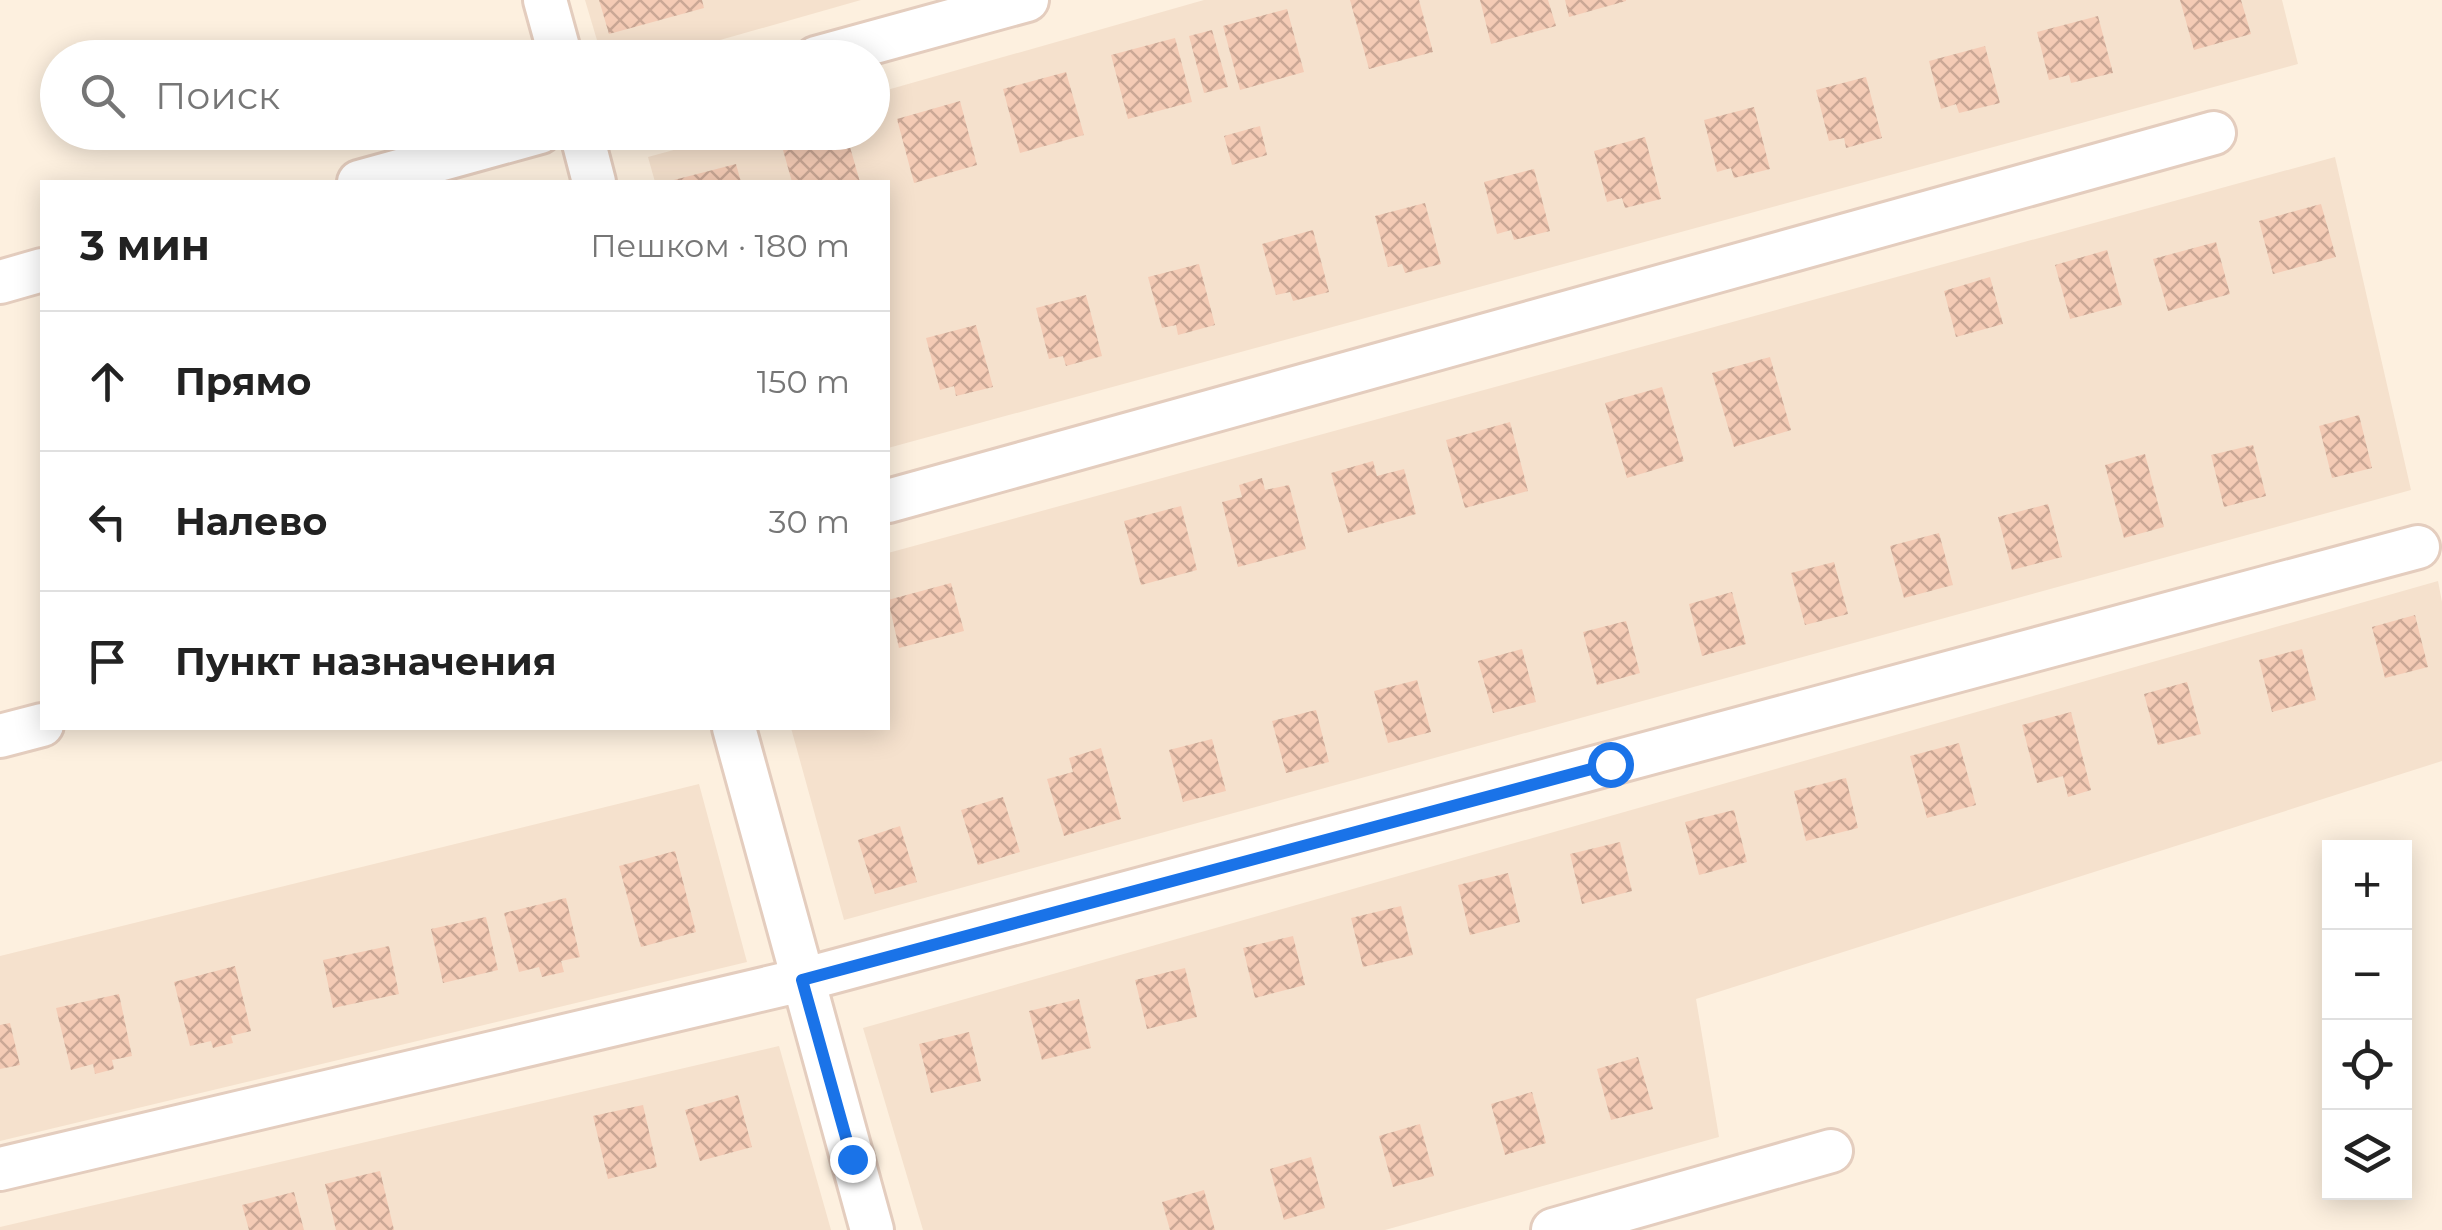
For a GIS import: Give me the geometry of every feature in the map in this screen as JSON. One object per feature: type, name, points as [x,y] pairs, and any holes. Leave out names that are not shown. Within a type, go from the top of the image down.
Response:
[{"type":"street","points":[[545,0],[556,40]]},
{"type":"street","points":[[881,40],[1027,0]]},
{"type":"street","points":[[890,500],[2214,133]]},
{"type":"street","points":[[366,180],[475,150]]},
{"type":"street","points":[[586,150],[593,180]]},
{"type":"street","points":[[0,282],[40,271]]},
{"type":"street","points":[[0,1169],[802,980],[2418,547]]},
{"type":"street","points":[[0,736],[40,726]]},
{"type":"street","points":[[735,730],[872,1230]]},
{"type":"street","points":[[1553,1230],[1831,1151]]},
{"type":"shaded area","points":[[585,0],[861,0],[720,40],[597,40]]},
{"type":"shaded area","points":[[1204,0],[2282,0],[2298,64],[890,447],[890,180],[654,180],[648,157],[674,150],[890,150],[890,89]]},
{"type":"shaded area","points":[[2335,157],[2411,490],[844,920],[792,730],[890,730],[890,552]]},
{"type":"shaded area","points":[[2438,581],[2442,602],[2442,761],[1696,999],[1719,1137],[1385,1230],[923,1230],[863,1028]]},
{"type":"shaded area","points":[[699,784],[747,962],[0,1141],[0,956]]},
{"type":"shaded area","points":[[779,1046],[831,1230],[0,1230],[0,1227]]},
{"type":"building","points":[[599,0],[702,0],[704,8],[609,34]]},
{"type":"building","points":[[1350,0],[1419,0],[1433,52],[1369,69]]},
{"type":"building","points":[[1480,0],[1548,0],[1556,26],[1491,44]]},
{"type":"building","points":[[1565,0],[1626,0],[1626,1],[1569,17]]},
{"type":"building","points":[[2180,0],[2241,0],[2251,34],[2194,50]]},
{"type":"building","points":[[1287,9],[1304,72],[1240,90],[1223,26]]},
{"type":"building","points":[[2098,16],[2113,73],[2071,83],[2069,75],[2049,80],[2037,32]]},
{"type":"building","points":[[1212,30],[1228,87],[1204,93],[1189,36]]},
{"type":"building","points":[[1175,38],[1192,102],[1128,119],[1111,55]]},
{"type":"building","points":[[1985,46],[2000,103],[1959,113],[1956,104],[1941,109],[1929,61]]},
{"type":"building","points":[[1066,72],[1084,135],[1020,153],[1003,89]]},
{"type":"building","points":[[1866,77],[1882,138],[1846,148],[1844,138],[1829,141],[1816,90]]},
{"type":"building","points":[[960,101],[977,165],[914,183],[897,119]]},
{"type":"building","points":[[1754,107],[1770,169],[1734,178],[1731,168],[1717,172],[1704,120]]},
{"type":"building","points":[[1260,126],[1267,155],[1232,165],[1224,136]]},
{"type":"building","points":[[1645,137],[1661,199],[1625,208],[1622,198],[1607,202],[1594,151]]},
{"type":"building","points":[[783,150],[851,150],[859,180],[791,180]]},
{"type":"building","points":[[736,164],[740,180],[674,180]]},
{"type":"building","points":[[1534,169],[1550,231],[1514,240],[1511,230],[1497,234],[1484,182]]},
{"type":"building","points":[[1425,203],[1441,264],[1405,273],[1402,264],[1388,267],[1375,216]]},
{"type":"building","points":[[2321,204],[2336,257],[2273,274],[2259,221]]},
{"type":"building","points":[[1313,230],[1329,292],[1293,301],[1290,292],[1276,295],[1262,244]]},
{"type":"building","points":[[2216,242],[2230,294],[2168,311],[2153,259]]},
{"type":"building","points":[[2107,250],[2122,305],[2070,319],[2055,265]]},
{"type":"building","points":[[1199,264],[1215,325],[1178,335],[1176,325],[1162,328],[1148,277]]},
{"type":"building","points":[[1990,277],[2003,324],[1956,337],[1944,291]]},
{"type":"building","points":[[1086,295],[1102,356],[1066,366],[1063,356],[1049,359],[1036,308]]},
{"type":"building","points":[[976,325],[993,387],[956,396],[954,386],[940,390],[926,338]]},
{"type":"building","points":[[1770,357],[1791,430],[1734,447],[1712,373]]},
{"type":"building","points":[[1662,387],[1684,461],[1627,478],[1605,403]]},
{"type":"building","points":[[2359,415],[2372,468],[2332,478],[2319,426]]},
{"type":"building","points":[[1510,422],[1528,491],[1465,508],[1446,440]]},
{"type":"building","points":[[2253,445],[2266,496],[2224,507],[2211,455]]},
{"type":"building","points":[[2145,454],[2164,527],[2124,538],[2105,465]]},
{"type":"building","points":[[1373,461],[1377,476],[1404,469],[1416,514],[1348,533],[1331,473]]},
{"type":"building","points":[[1262,478],[1265,490],[1289,485],[1306,549],[1238,567],[1222,502],[1242,497],[1239,485]]},
{"type":"building","points":[[2048,504],[2062,557],[2012,570],[1998,517]]},
{"type":"building","points":[[1181,506],[1197,570],[1141,585],[1124,521]]},
{"type":"building","points":[[1939,533],[1953,585],[1904,598],[1890,546]]},
{"type":"building","points":[[1834,562],[1848,614],[1805,625],[1791,573]]},
{"type":"building","points":[[951,583],[964,631],[899,648],[890,599]]},
{"type":"building","points":[[1732,592],[1746,644],[1702,656],[1689,604]]},
{"type":"building","points":[[2415,615],[2428,667],[2385,678],[2372,627]]},
{"type":"building","points":[[1626,621],[1640,673],[1597,685],[1583,632]]},
{"type":"building","points":[[1522,649],[1536,702],[1493,713],[1478,661]]},
{"type":"building","points":[[2302,649],[2316,700],[2272,712],[2259,660]]},
{"type":"building","points":[[1417,680],[1431,732],[1388,743],[1374,691]]},
{"type":"building","points":[[2187,682],[2201,734],[2158,745],[2144,694]]},
{"type":"building","points":[[1316,710],[1329,762],[1286,773],[1272,721]]},
{"type":"building","points":[[2071,712],[2091,790],[2068,797],[2063,776],[2037,783],[2022,725]]},
{"type":"building","points":[[1212,739],[1226,791],[1183,802],[1169,750]]},
{"type":"building","points":[[1959,743],[1976,805],[1927,818],[1910,756]]},
{"type":"building","points":[[1101,748],[1121,819],[1064,836],[1047,779],[1073,772],[1069,758]]},
{"type":"building","points":[[1846,778],[1858,828],[1806,841],[1794,791]]},
{"type":"building","points":[[1003,797],[1020,852],[978,865],[961,810]]},
{"type":"building","points":[[1734,810],[1747,862],[1699,875],[1685,822]]},
{"type":"building","points":[[900,826],[917,882],[875,894],[858,840]]},
{"type":"building","points":[[1620,842],[1632,891],[1582,904],[1570,854]]},
{"type":"building","points":[[675,851],[696,932],[641,947],[619,866]]},
{"type":"building","points":[[1508,873],[1520,922],[1470,935],[1458,885]]},
{"type":"building","points":[[566,898],[580,957],[561,961],[564,972],[542,977],[539,967],[519,972],[504,913]]},
{"type":"building","points":[[1401,906],[1413,955],[1363,967],[1351,918]]},
{"type":"building","points":[[486,917],[498,970],[443,983],[431,929]]},
{"type":"building","points":[[1293,936],[1305,985],[1255,998],[1243,948]]},
{"type":"building","points":[[389,946],[399,994],[333,1008],[323,960]]},
{"type":"building","points":[[235,966],[251,1031],[231,1036],[233,1043],[213,1048],[211,1041],[190,1046],[174,982]]},
{"type":"building","points":[[1185,968],[1197,1017],[1147,1029],[1135,980]]},
{"type":"building","points":[[119,994],[132,1056],[112,1060],[114,1069],[95,1074],[93,1064],[71,1070],[56,1008]]},
{"type":"building","points":[[1079,999],[1091,1048],[1042,1060],[1029,1011]]},
{"type":"building","points":[[10,1023],[20,1065],[0,1069],[0,1025]]},
{"type":"building","points":[[969,1032],[981,1081],[931,1093],[919,1044]]},
{"type":"building","points":[[1638,1057],[1653,1109],[1611,1120],[1597,1069]]},
{"type":"building","points":[[1532,1092],[1546,1143],[1505,1155],[1491,1104]]},
{"type":"building","points":[[738,1095],[752,1147],[700,1161],[685,1110]]},
{"type":"building","points":[[643,1105],[657,1167],[608,1179],[593,1116]]},
{"type":"building","points":[[1420,1124],[1434,1176],[1393,1187],[1379,1136]]},
{"type":"building","points":[[1311,1157],[1325,1208],[1284,1220],[1270,1169]]},
{"type":"building","points":[[380,1171],[394,1230],[336,1230],[325,1184]]},
{"type":"building","points":[[1204,1190],[1215,1230],[1170,1230],[1162,1202]]},
{"type":"building","points":[[294,1192],[304,1230],[249,1230],[242,1205]]},
{"type":"route","points":[[852,1159],[802,980],[1610,764]]}]
